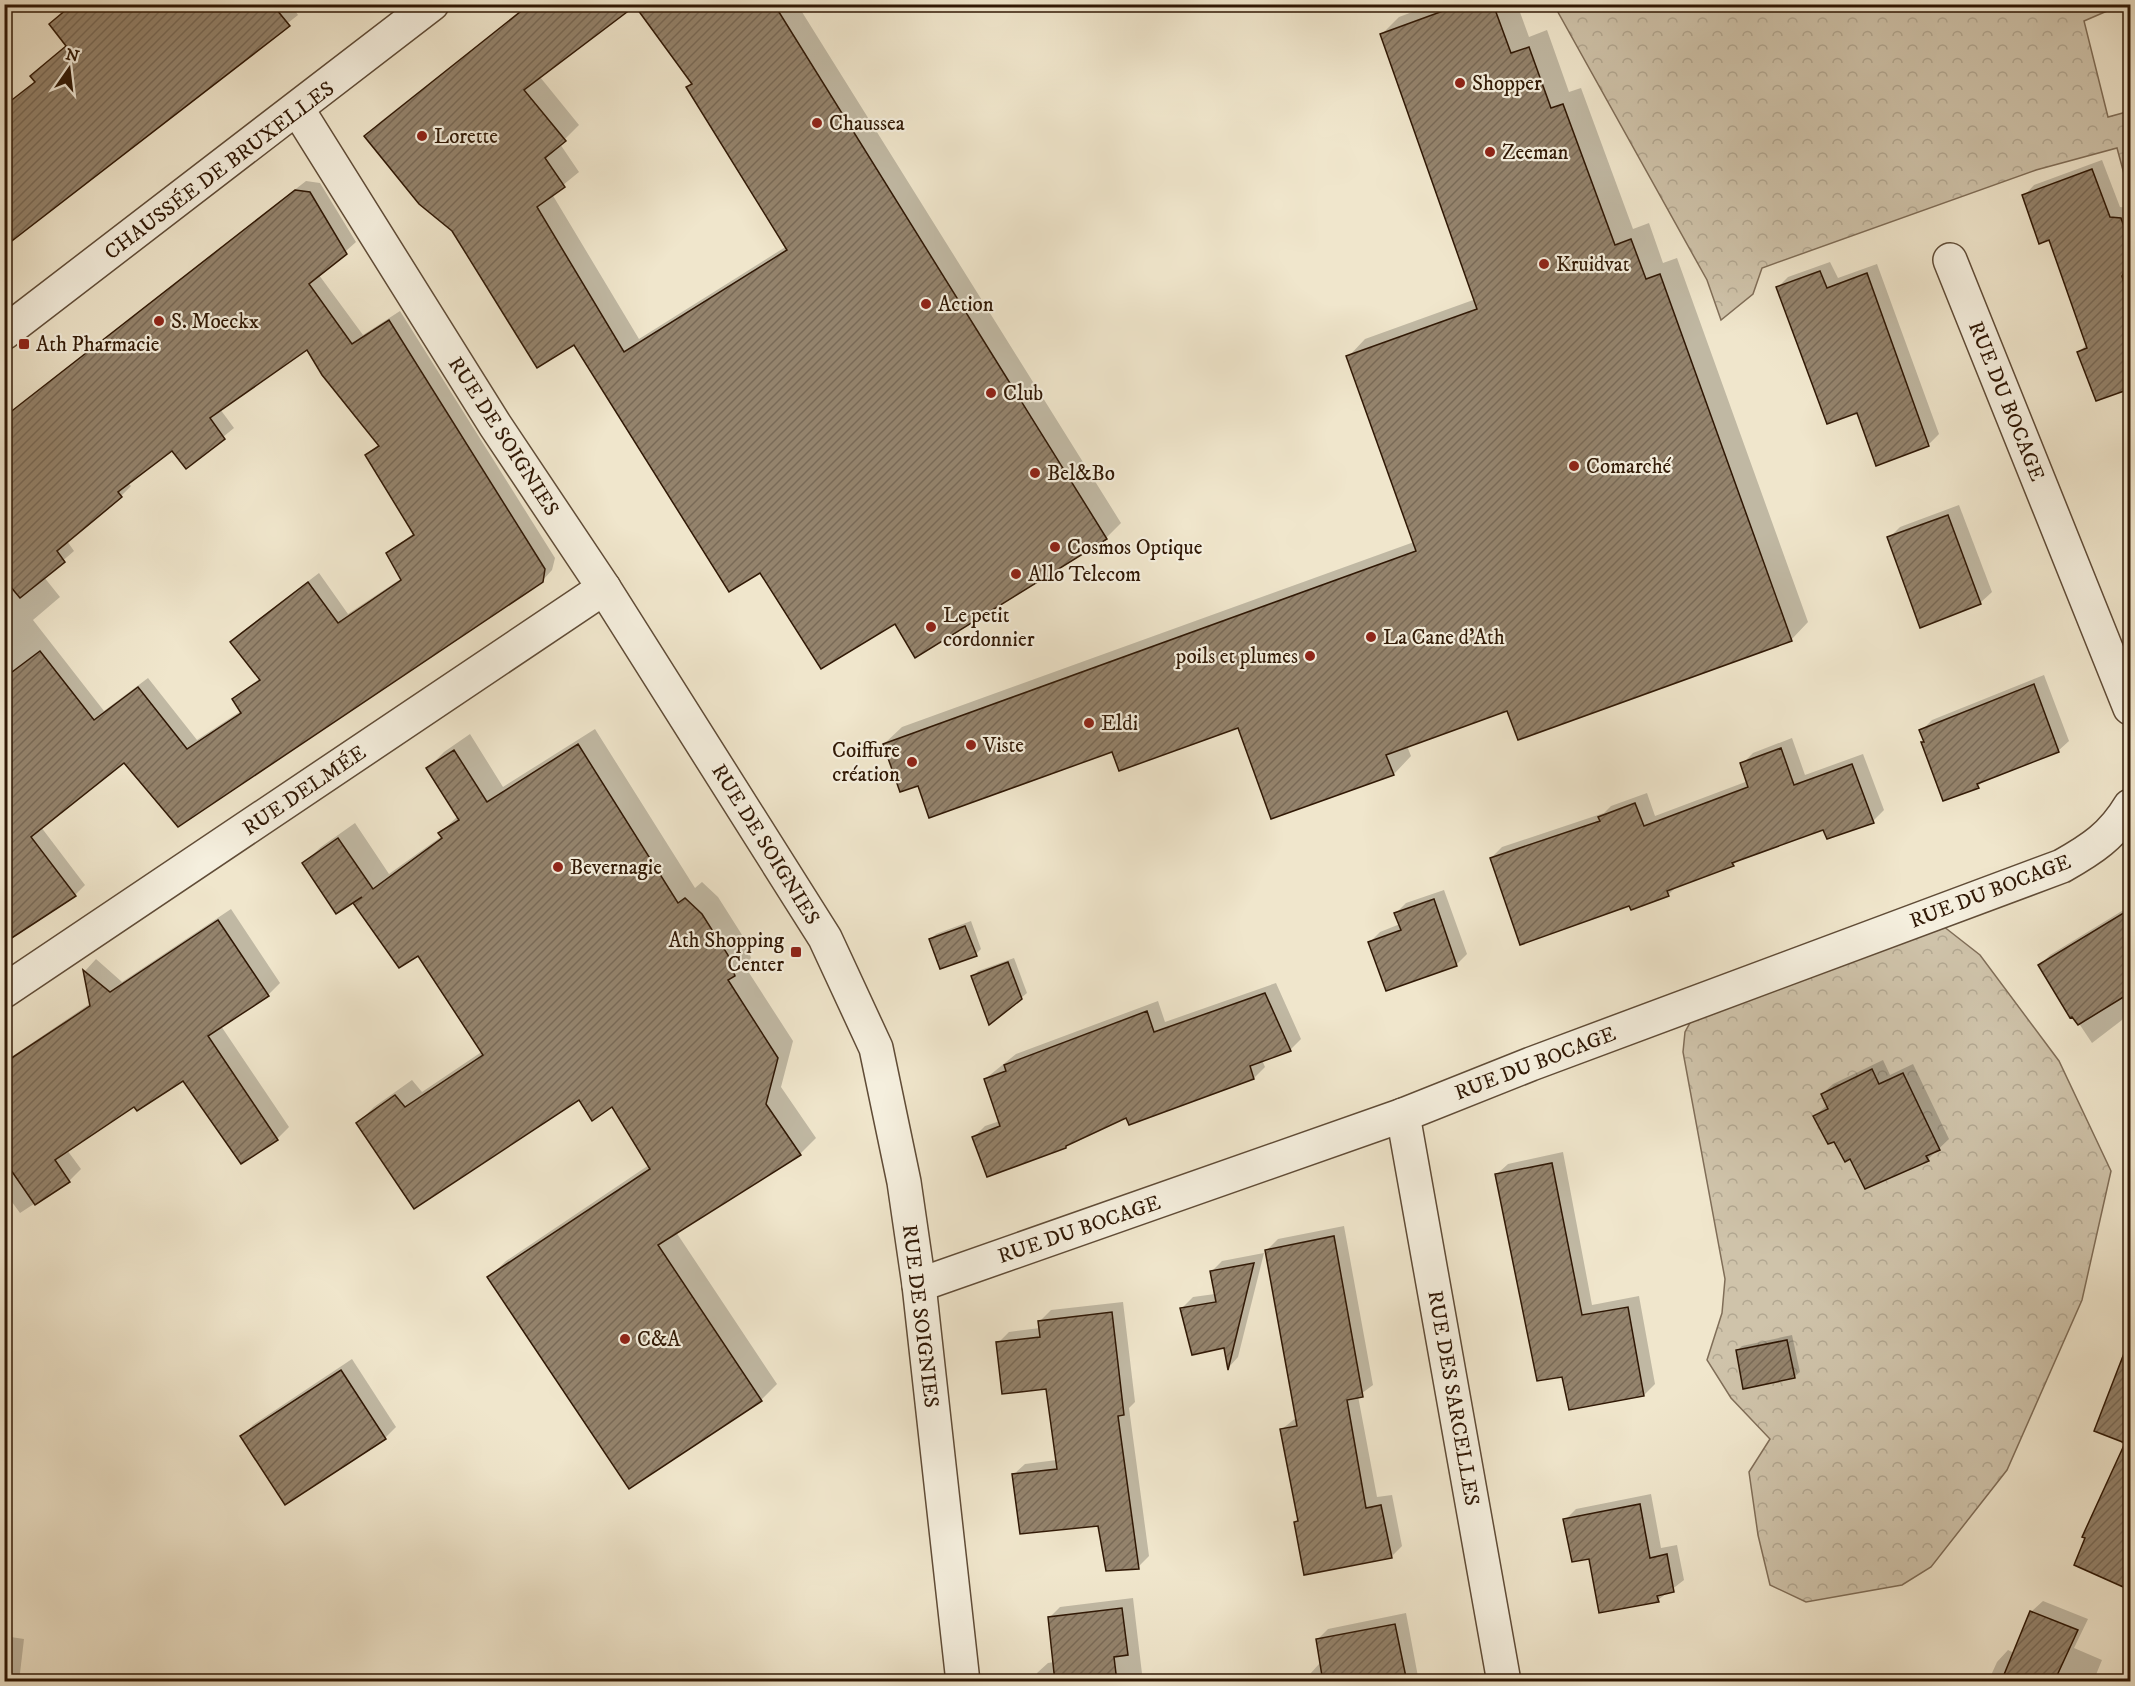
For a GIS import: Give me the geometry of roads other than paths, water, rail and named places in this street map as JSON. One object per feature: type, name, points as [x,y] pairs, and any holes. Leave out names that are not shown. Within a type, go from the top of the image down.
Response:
[{"type":"street","name":"CHAUSSÉE DE BRUXELLES","points":[[4,333],[298,110],[432,4]]},
{"type":"street","name":"RUE DE SOIGNIES","points":[[298,110],[495,425],[604,588],[825,938],[876,1048],[904,1182],[919,1285],[963,1682]]},
{"type":"street","name":"RUE DU BOCAGE","points":[[1950,260],[2130,708]]},
{"type":"street","name":"RUE DELMÉE","points":[[4,991],[604,588]]},
{"type":"street","name":"RUE DU BOCAGE","points":[[919,1285],[1403,1115],[1531,1064],[2062,867],[2089,851],[2117,828],[2130,806]]},
{"type":"street","name":"RUE DES SARCELLES","points":[[1403,1115],[1504,1682]]},
{"type":"place","name":"Shopper","points":[[1460,83]]},
{"type":"place","name":"Chaussea","points":[[817,123]]},
{"type":"place","name":"Lorette","points":[[422,136]]},
{"type":"place","name":"Zeeman","points":[[1490,152]]},
{"type":"place","name":"Kruidvat","points":[[1544,264]]},
{"type":"place","name":"Action","points":[[926,304]]},
{"type":"place","name":"S. Moeckx","points":[[159,321]]},
{"type":"place","name":"Ath Pharmacie","points":[[24,344]]},
{"type":"place","name":"Club","points":[[991,393]]},
{"type":"place","name":"Comarché","points":[[1574,466]]},
{"type":"place","name":"Bel&Bo","points":[[1035,473]]},
{"type":"place","name":"Cosmos Optique","points":[[1055,547]]},
{"type":"place","name":"Allo Telecom","points":[[1016,574]]},
{"type":"place","name":"Le petit cordonnier","points":[[931,627]]},
{"type":"place","name":"La Cane d'Ath","points":[[1371,637]]},
{"type":"place","name":"poils et plumes","points":[[1310,656]]},
{"type":"place","name":"Eldi","points":[[1089,723]]},
{"type":"place","name":"Viste","points":[[971,745]]},
{"type":"place","name":"Coiffure création","points":[[912,762]]},
{"type":"place","name":"Bevernagie","points":[[558,867]]},
{"type":"place","name":"Ath Shopping Center","points":[[796,952]]},
{"type":"place","name":"C&A","points":[[625,1339]]}]
